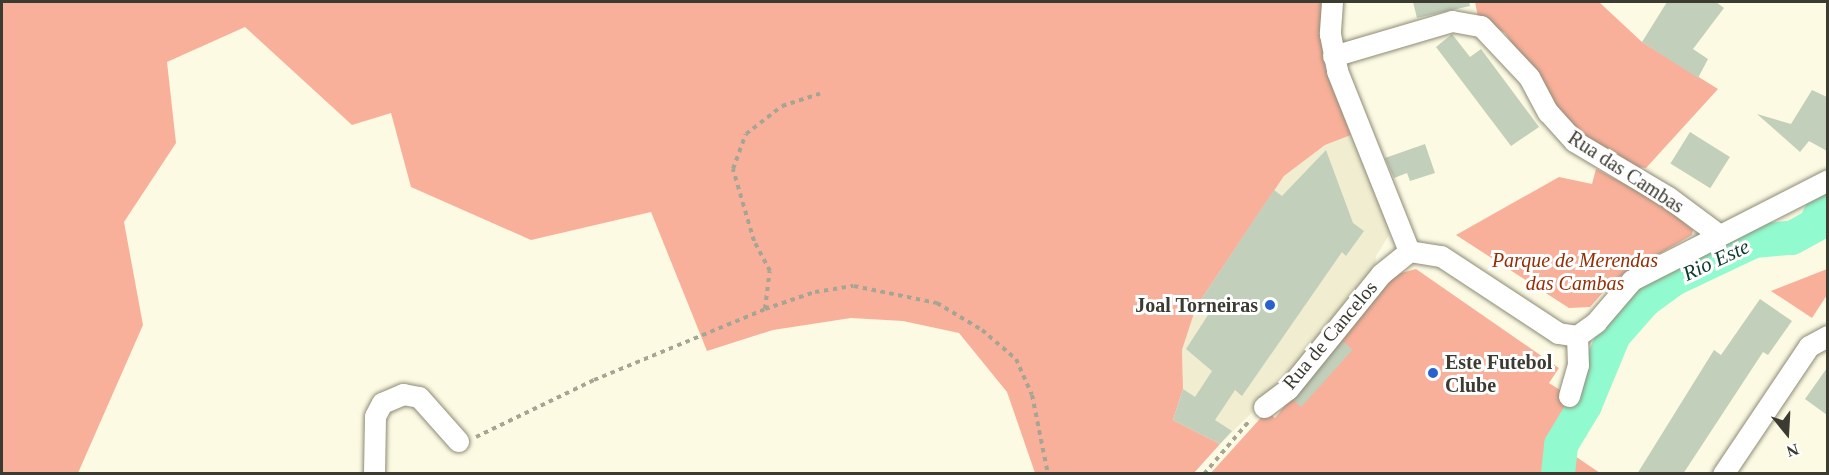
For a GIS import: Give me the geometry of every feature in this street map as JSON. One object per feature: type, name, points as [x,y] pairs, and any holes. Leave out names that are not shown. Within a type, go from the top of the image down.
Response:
[{"type":"street","points":[[1332,2],[1333,56],[1360,138],[1409,251],[1441,256],[1558,333],[1577,336],[1596,322],[1632,280],[1827,180]]},
{"type":"street","name":"Rua das Cambas","points":[[1333,56],[1452,21],[1482,26],[1529,76],[1548,112],[1574,141],[1668,197],[1718,234]]},
{"type":"street","name":"Rua de Cancelos","points":[[1264,407],[1288,389],[1381,274],[1409,251]]},
{"type":"street","points":[[1569,396],[1578,364],[1577,336]]},
{"type":"street","points":[[1723,474],[1809,346],[1827,336]]},
{"type":"street","points":[[374,474],[375,416],[382,402],[403,394],[419,397],[458,441]]},
{"type":"path","points":[[765,309],[770,272],[754,241],[732,169],[747,134],[782,105],[820,94]]},
{"type":"path","points":[[458,441],[486,435],[594,380],[765,309],[815,292],[854,286],[937,303],[1016,359],[1032,395],[1048,474]]},
{"type":"path","points":[[1204,474],[1264,407]]},
{"type":"shaded area","points":[[1351,135],[1388,220],[1389,235],[1376,256],[1375,268],[1289,376],[1220,444],[1173,420],[1183,389],[1182,350],[1196,307],[1284,176],[1325,145]]},
{"type":"green space","points":[[2,2],[1325,2],[1333,89],[1351,135],[1325,145],[1284,176],[1196,307],[1182,350],[1183,389],[1173,420],[1220,444],[1194,473],[1035,473],[1007,392],[959,333],[903,321],[851,318],[773,330],[707,351],[651,212],[531,240],[411,187],[391,113],[352,125],[245,27],[167,62],[176,143],[124,222],[143,325],[78,473],[2,473]]},
{"type":"green space","points":[[1475,2],[1599,2],[1642,42],[1718,89],[1646,168],[1636,167],[1582,141],[1505,33],[1478,17]]},
{"type":"green space","name":"Parque de Merendas das Cambas","points":[[1596,169],[1659,202],[1693,230],[1692,235],[1614,280],[1590,307],[1569,308],[1456,235],[1559,177],[1592,184]]},
{"type":"green space","name":"Este Futebol Clube","points":[[1416,269],[1559,368],[1549,383],[1579,402],[1555,444],[1552,473],[1210,474],[1267,411],[1275,418],[1390,276]]},
{"type":"green space","points":[[1827,269],[1827,295],[1812,318],[1771,291]]},
{"type":"green space","points":[[1566,450],[1600,473],[1564,473]]},
{"type":"building","points":[[1413,2],[1469,2],[1470,6],[1417,18]]},
{"type":"building","points":[[1667,2],[1716,2],[1724,8],[1693,49],[1708,59],[1698,78],[1642,42]]},
{"type":"building","points":[[1452,34],[1470,57],[1481,49],[1539,127],[1511,146],[1436,47]]},
{"type":"building","points":[[1812,90],[1827,97],[1827,151],[1809,141],[1800,152],[1757,114],[1791,124]]},
{"type":"building","points":[[1690,132],[1730,157],[1710,188],[1670,163]]},
{"type":"building","points":[[1425,144],[1435,173],[1410,181],[1407,173],[1394,178],[1385,158]]},
{"type":"building","points":[[1326,150],[1353,223],[1364,231],[1346,256],[1342,252],[1242,396],[1235,390],[1215,420],[1232,431],[1220,444],[1173,420],[1183,389],[1195,397],[1212,371],[1186,349],[1208,315],[1196,307],[1274,190],[1282,196]]},
{"type":"building","points":[[1760,299],[1792,321],[1768,355],[1763,352],[1683,474],[1637,474],[1714,350],[1721,355]]},
{"type":"building","points":[[1343,341],[1353,350],[1301,407],[1291,398]]},
{"type":"building","points":[[1827,368],[1827,415],[1805,399]]},
{"type":"waterway","name":"Rio Este","points":[[1558,474],[1561,445],[1585,405],[1614,335],[1645,300],[1674,279],[1754,241],[1792,238],[1815,225],[1828,198]]},
{"type":"place","name":"Joal Torneiras","points":[[1270,305]]},
{"type":"place","name":"Este Futebol Clube","points":[[1433,373]]}]
